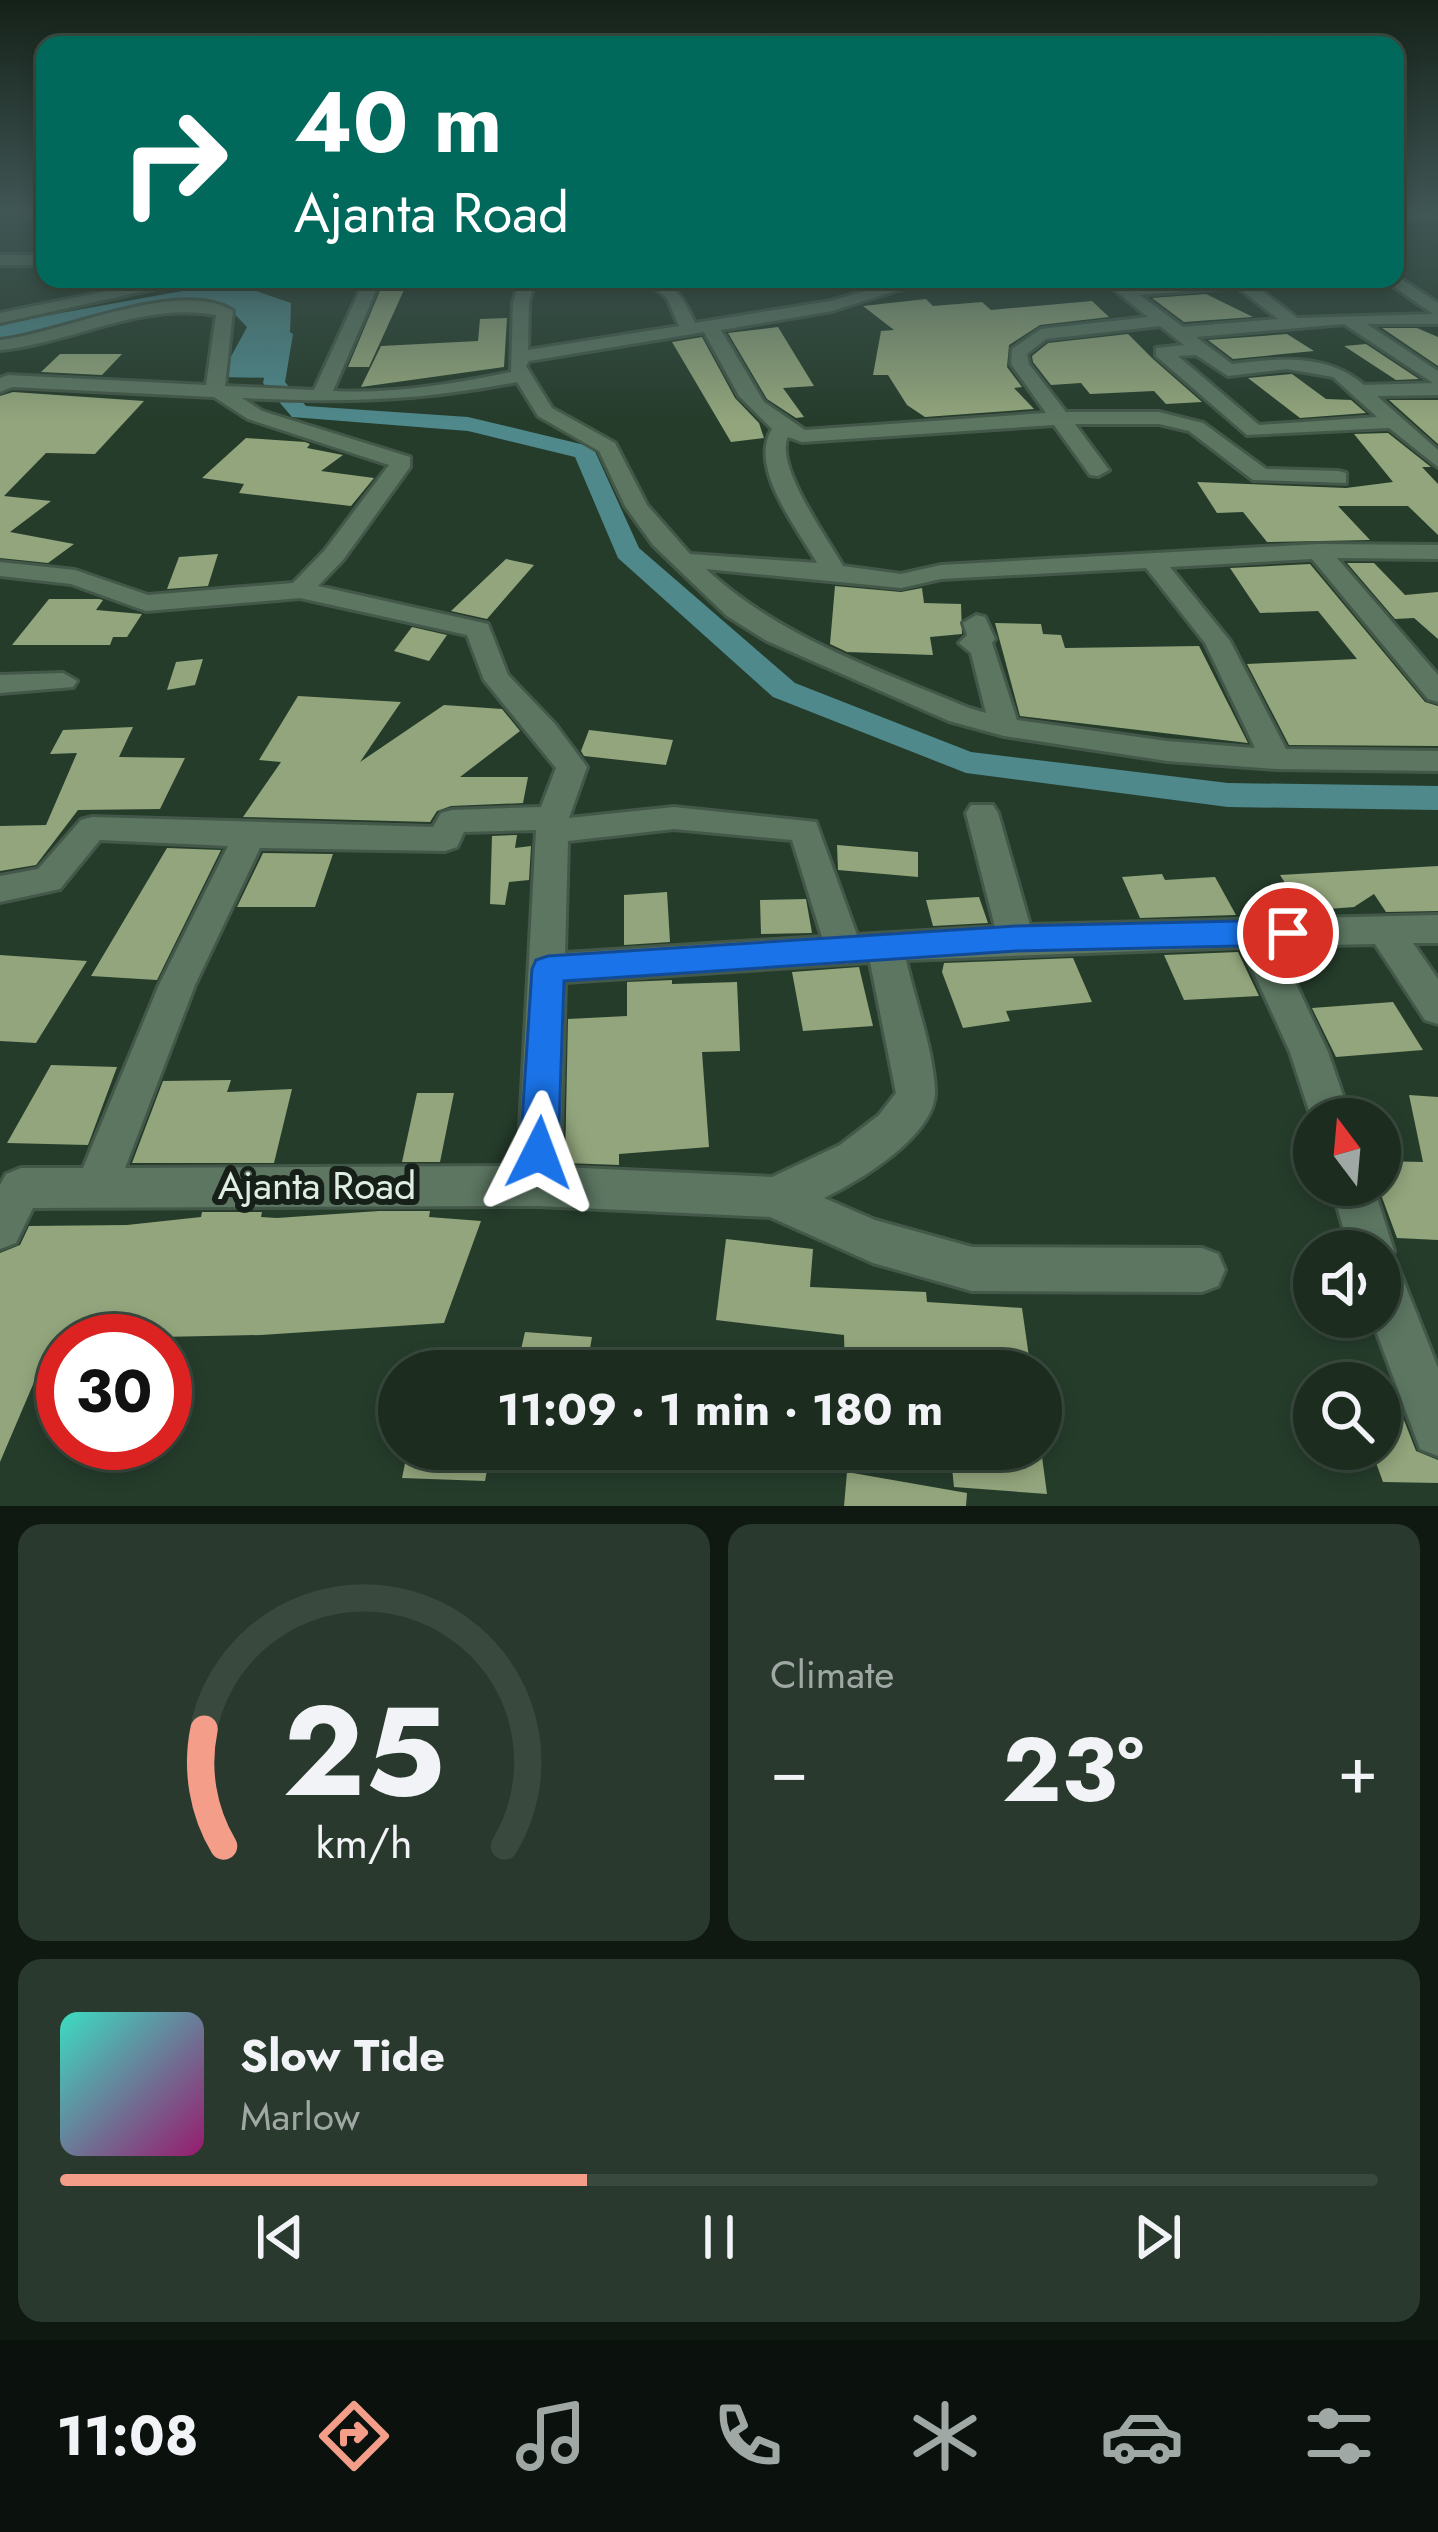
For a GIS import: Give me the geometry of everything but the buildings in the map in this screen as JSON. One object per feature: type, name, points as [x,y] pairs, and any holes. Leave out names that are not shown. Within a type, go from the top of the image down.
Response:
[{"type":"street","points":[[0,318],[146,288]]},
{"type":"street","points":[[322,394],[337,357],[365,312],[372,288]]},
{"type":"street","points":[[526,288],[521,302],[519,367],[551,417],[608,447],[635,506],[682,561],[736,611],[776,635],[959,715],[1004,727],[1167,751],[1276,759],[1438,761]]},
{"type":"street","points":[[664,288],[782,430],[826,436],[1062,418],[1160,418],[1210,436],[1261,475],[1338,478]]},
{"type":"street","points":[[0,386],[8,381],[360,398],[444,391],[519,367],[699,327],[832,307],[880,288]]},
{"type":"street","points":[[1120,288],[1228,370],[1287,363],[1339,373],[1438,461]]},
{"type":"street","points":[[1249,288],[1293,323]]},
{"type":"street","points":[[1403,288],[1438,314]]},
{"type":"street","points":[[0,346],[64,337],[138,313],[213,307],[225,310],[224,389]]},
{"type":"street","points":[[1098,470],[1021,364],[1018,353],[1041,334],[1438,314]]},
{"type":"street","points":[[1347,319],[1438,379]]},
{"type":"street","points":[[1199,349],[1162,352],[1254,431]]},
{"type":"street","points":[[224,389],[255,416],[401,462],[334,555],[300,590]]},
{"type":"street","points":[[1359,391],[1438,389]]},
{"type":"street","points":[[1210,436],[1402,428],[1438,433]]},
{"type":"street","points":[[782,430],[773,445],[776,466],[836,576]]},
{"type":"street","points":[[682,561],[747,562],[901,581],[941,572],[1318,551],[1438,552]]},
{"type":"street","points":[[1318,551],[1427,666],[1438,693]]},
{"type":"street","points":[[1152,560],[1217,641],[1276,759]]},
{"type":"street","points":[[0,569],[75,577],[146,603],[300,590],[479,630],[483,662],[502,693],[536,720],[572,767],[554,825],[538,1186]]},
{"type":"street","points":[[976,623],[982,636],[971,643],[983,649],[1004,727]]},
{"type":"street","points":[[0,684],[63,681]]},
{"type":"street","points":[[982,813],[1016,939]]},
{"type":"street","points":[[0,889],[48,880],[92,828],[445,839],[452,821],[554,825],[674,818],[805,830],[844,949]]},
{"type":"street","points":[[97,1185],[177,985],[249,836]]},
{"type":"street","points":[[548,969],[1016,939],[1438,929]]},
{"type":"street","points":[[1385,930],[1438,1009]]},
{"type":"street","points":[[1253,934],[1309,1052],[1324,1098]]},
{"type":"street","name":"Ajanta Road","points":[[10,1187],[538,1186],[772,1197],[807,1189],[909,1114],[916,1094],[885,946]]},
{"type":"street","points":[[0,1228],[10,1187]]},
{"type":"street","points":[[772,1197],[873,1241],[972,1268],[1202,1270]]},
{"type":"street","points":[[1401,1333],[1438,1431]]},
{"type":"water","points":[[199,288],[250,289],[291,303],[290,333],[276,378],[220,377],[247,327],[224,303],[161,305],[0,343],[0,324]]},
{"type":"waterway","points":[[202,295],[211,288]]},
{"type":"waterway","points":[[283,334],[274,383],[300,412],[468,424],[585,452],[627,552],[784,690],[966,762],[1228,795],[1438,798]]},
{"type":"route","points":[[539,1153],[548,969],[1016,939],[1288,933]]}]
